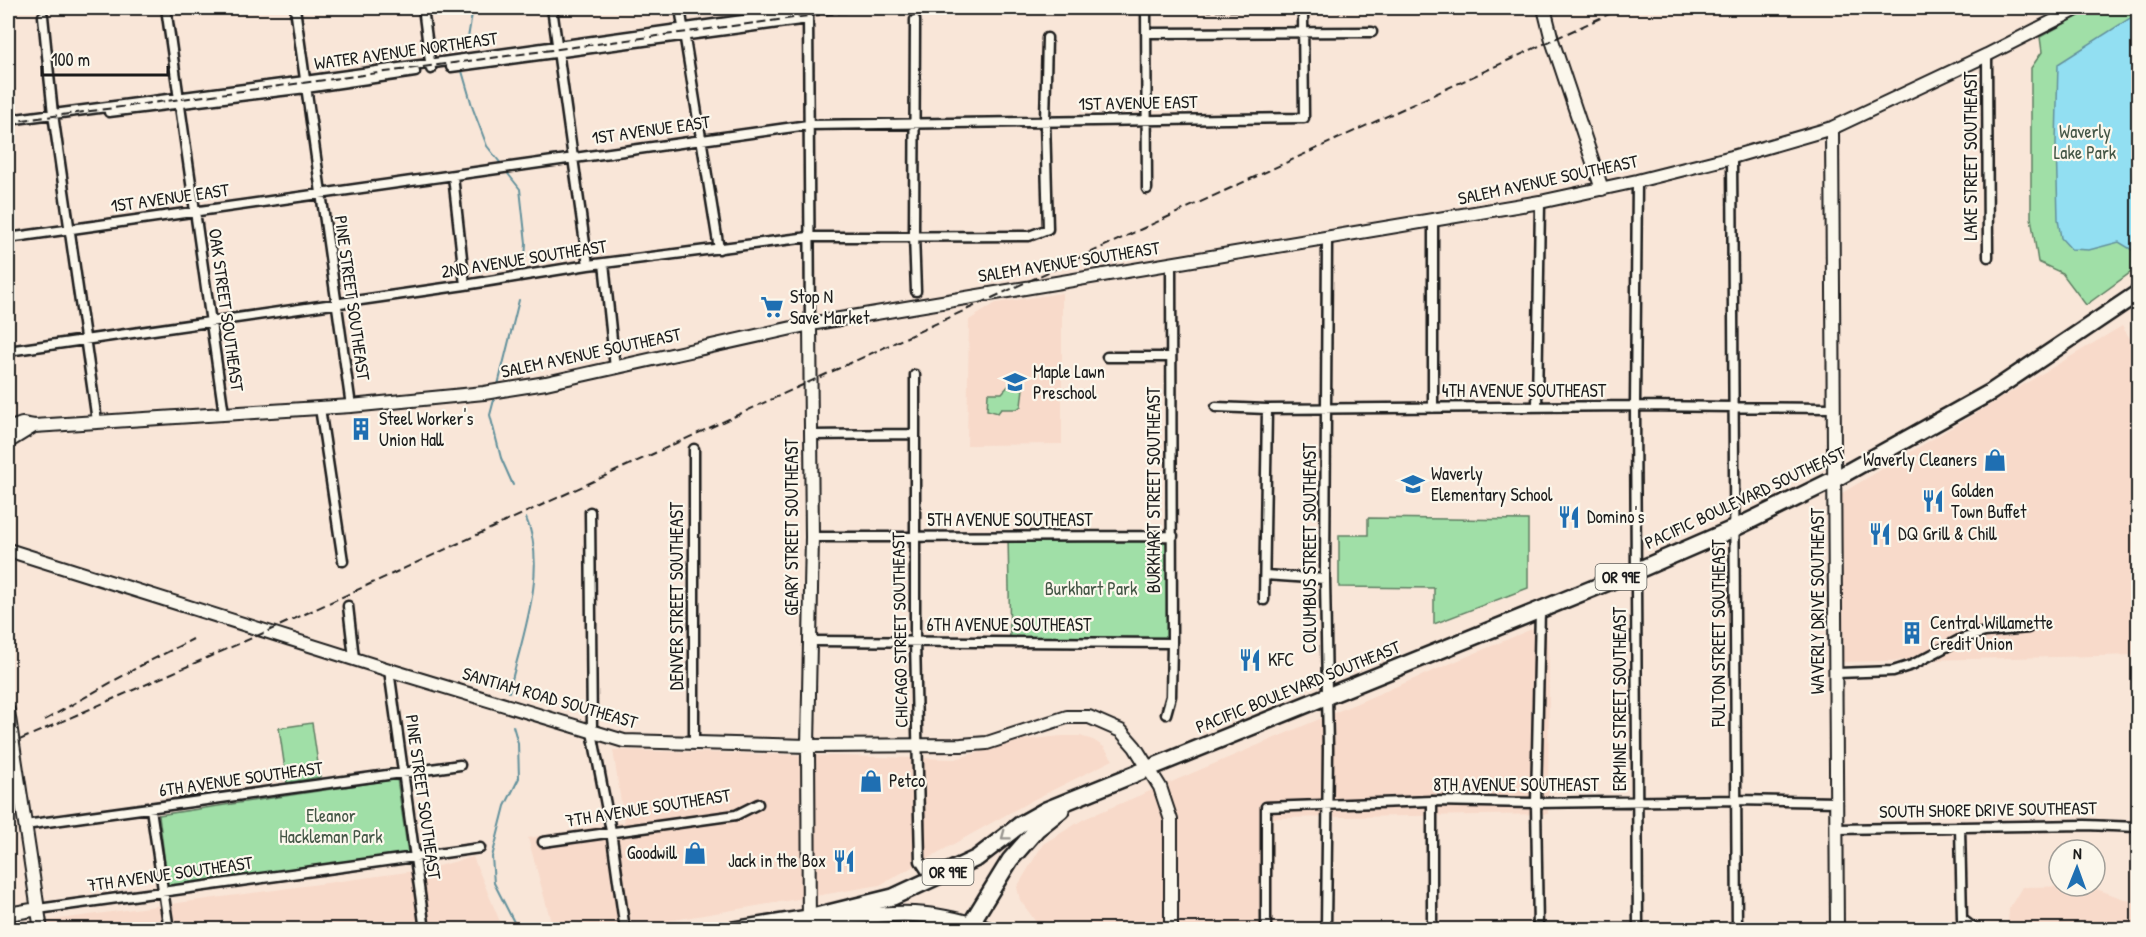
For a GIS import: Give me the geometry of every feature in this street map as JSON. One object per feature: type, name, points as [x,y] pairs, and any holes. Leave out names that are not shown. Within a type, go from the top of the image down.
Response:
[{"type":"highway","name":"PACIFIC BOULEVARD SOUTHEAST","points":[[734,930],[808,924],[893,897],[976,858],[1029,819],[1046,810],[1636,571],[1735,528],[1835,479],[1991,392],[2138,293]]},
{"type":"highway","name":"PACIFIC BOULEVARD SOUTHEAST","points":[[969,926],[1010,860],[1037,829],[1075,798]]},
{"type":"main road","points":[[1544,8],[1552,40],[1602,189]]},
{"type":"main road","name":"SALEM AVENUE SOUTHEAST","points":[[8,429],[22,424],[34,426],[351,406],[484,393],[546,383],[810,324],[1540,202],[1732,157],[1832,128],[1987,55],[2079,8]]},
{"type":"main road","name":"WAVERLY DRIVE SOUTHEAST","points":[[1832,128],[1837,930]]},
{"type":"main road","name":"GEARY STREET SOUTHEAST","points":[[808,924],[807,746],[812,537],[810,324]]},
{"type":"main road","name":"SALEM AVENUE SOUTHEAST","points":[[8,442],[34,426]]},
{"type":"main road","name":"SANTIAM ROAD SOUTHEAST","points":[[8,550],[624,741],[807,746],[919,746],[987,743],[1066,717],[1089,717],[1121,731],[1150,768]]},
{"type":"main road","points":[[8,711],[14,800],[25,825],[41,930]]},
{"type":"main road","points":[[1150,768],[1160,787],[1171,820],[1171,930]]},
{"type":"main road","name":"7TH AVENUE SOUTHEAST","points":[[8,914],[39,909]]},
{"type":"main road","points":[[808,924],[894,914],[940,916],[969,926],[990,930]]},
{"type":"street","name":"OAK STREET SOUTHEAST","points":[[166,8],[224,414]]},
{"type":"street","name":"PINE STREET SOUTHEAST","points":[[295,8],[351,406]]},
{"type":"street","points":[[423,8],[430,67]]},
{"type":"street","points":[[552,8],[588,265]]},
{"type":"street","points":[[680,8],[719,249]]},
{"type":"street","points":[[1146,8],[1147,189]]},
{"type":"street","name":"WATER AVENUE NORTHEAST","points":[[8,120],[305,85],[808,13]]},
{"type":"street","name":"GEARY STREET SOUTHEAST","points":[[808,13],[810,324]]},
{"type":"street","points":[[1303,15],[1303,32]]},
{"type":"street","points":[[43,16],[69,229],[97,421]]},
{"type":"street","points":[[915,20],[916,291]]},
{"type":"street","name":"1ST AVENUE EAST","points":[[8,238],[808,124],[1304,118],[1303,32]]},
{"type":"street","points":[[1146,33],[1372,32]]},
{"type":"street","points":[[1046,121],[1047,38]]},
{"type":"street","name":"LAKE STREET SOUTHEAST","points":[[1987,55],[1988,257]]},
{"type":"street","name":"WATER AVENUE NORTHEAST","points":[[8,125],[54,116]]},
{"type":"street","name":"2ND AVENUE SOUTHEAST","points":[[8,351],[588,265],[809,237],[1029,236],[1048,229],[1046,121]]},
{"type":"street","name":"FULTON STREET SOUTHEAST","points":[[1732,157],[1737,930]]},
{"type":"street","points":[[453,176],[465,285]]},
{"type":"street","name":"ERMINE STREET SOUTHEAST","points":[[1636,181],[1638,930]]},
{"type":"street","points":[[1537,407],[1540,202]]},
{"type":"street","points":[[1433,221],[1433,408]]},
{"type":"street","name":"COLUMBUS STREET SOUTHEAST","points":[[1326,930],[1328,806],[1325,579],[1327,239]]},
{"type":"street","points":[[604,263],[615,368]]},
{"type":"street","name":"BURKHART STREET SOUTHEAST","points":[[1166,714],[1171,696],[1172,643],[1171,264]]},
{"type":"street","points":[[1107,357],[1170,357]]},
{"type":"street","name":"CHICAGO STREET SOUTHEAST","points":[[915,375],[915,641],[920,861],[932,880]]},
{"type":"street","name":"4TH AVENUE SOUTHEAST","points":[[1216,407],[1267,409],[1635,406],[1832,408]]},
{"type":"street","points":[[320,408],[342,561]]},
{"type":"street","points":[[1264,600],[1267,409]]},
{"type":"street","points":[[811,435],[915,434]]},
{"type":"street","name":"DENVER STREET SOUTHEAST","points":[[694,449],[694,744]]},
{"type":"street","points":[[590,512],[592,732],[611,831],[625,930]]},
{"type":"street","name":"5TH AVENUE SOUTHEAST","points":[[812,537],[1173,536]]},
{"type":"street","points":[[1265,576],[1325,579]]},
{"type":"street","points":[[348,606],[354,658]]},
{"type":"street","points":[[1538,930],[1536,803],[1540,609]]},
{"type":"street","points":[[1837,673],[1873,674],[1893,671],[1912,665],[1961,639],[1985,632],[2028,628]]},
{"type":"street","name":"6TH AVENUE SOUTHEAST","points":[[810,640],[1172,643]]},
{"type":"street","name":"PINE STREET SOUTHEAST","points":[[389,670],[425,930]]},
{"type":"street","name":"6TH AVENUE SOUTHEAST","points":[[25,825],[460,765]]},
{"type":"street","points":[[1432,801],[1432,930]]},
{"type":"street","name":"8TH AVENUE SOUTHEAST","points":[[1266,930],[1266,807],[1432,801],[1837,802]]},
{"type":"street","name":"7TH AVENUE SOUTHEAST","points":[[543,842],[736,815],[758,804]]},
{"type":"street","points":[[151,809],[169,930]]},
{"type":"street","name":"SOUTH SHORE DRIVE SOUTHEAST","points":[[1837,829],[2117,825],[2139,827]]},
{"type":"street","points":[[1960,827],[1962,919],[1976,930]]},
{"type":"street","name":"7TH AVENUE SOUTHEAST","points":[[39,909],[480,848]]},
{"type":"shaded area","name":"Maple Lawn Preschool","points":[[1062,293],[1062,444],[967,445],[969,320],[996,303]]},
{"type":"shaded area","points":[[2122,326],[2138,351],[2138,655],[1842,662],[1842,493]]},
{"type":"shaded area","points":[[1546,623],[1549,664],[1548,814],[1273,818],[1273,929],[1041,929],[1020,900],[1017,887],[1043,844],[1084,819]]},
{"type":"shaded area","points":[[1080,736],[1093,740],[1104,747],[1113,760],[1031,801],[880,885],[621,929],[553,929],[528,838],[624,822],[613,750],[955,759],[1023,740]]},
{"type":"shaded area","points":[[473,857],[503,929],[8,930],[8,926],[422,870]]},
{"type":"shaded area","points":[[2022,887],[2047,887],[2047,898],[2107,898],[2107,893],[2138,904],[2138,929],[2008,929],[2009,909]]},
{"type":"green space","name":"Waverly Lake Park","points":[[2093,8],[2138,8],[2138,267],[2086,305],[2062,273],[2038,262],[2031,217],[2031,68],[2042,52],[2040,37]]},
{"type":"green space","points":[[1011,383],[1018,383],[1023,388],[1021,406],[1017,409],[1001,409],[998,413],[987,410],[988,393],[1002,393]]},
{"type":"green space","points":[[1368,518],[1528,520],[1528,588],[1434,624],[1434,588],[1339,587],[1339,535],[1368,535]]},
{"type":"green space","name":"Burkhart Park","points":[[1008,536],[1173,536],[1172,643],[1010,642]]},
{"type":"green space","points":[[312,723],[320,777],[287,783],[279,728]]},
{"type":"green space","name":"Eleanor Hackleman Park","points":[[397,779],[408,853],[168,888],[159,815]]},
{"type":"water","name":"Waverly Lake Park","points":[[2138,13],[2138,247],[2132,250],[2119,242],[2089,250],[2071,249],[2061,238],[2058,219],[2056,143],[2058,64]]},
{"type":"waterway","points":[[467,44],[473,8]]},
{"type":"waterway","points":[[462,71],[487,146],[502,165]]},
{"type":"waterway","points":[[505,170],[520,189],[526,243],[525,260]]},
{"type":"waterway","points":[[498,385],[519,300]]},
{"type":"waterway","points":[[495,396],[490,415],[501,458],[513,485]]},
{"type":"waterway","points":[[509,692],[526,627],[534,582],[535,560],[526,518]]},
{"type":"waterway","points":[[513,726],[518,743],[519,778],[505,806],[492,857],[494,883],[518,930]]},
{"type":"railway","points":[[8,122],[852,12],[1398,11],[1469,8]]},
{"type":"railway","points":[[8,745],[268,631],[1622,8]]},
{"type":"railway","points":[[45,720],[193,639]]},
{"type":"place","name":"Stop N Save Market","points":[[772,307]]},
{"type":"place","name":"Maple Lawn Preschool","points":[[1015,382]]},
{"type":"place","name":"Steel Worker's Union Hall","points":[[361,429]]},
{"type":"place","name":"Waverly Cleaners","points":[[1995,460]]},
{"type":"place","name":"Waverly Elementary School","points":[[1413,484]]},
{"type":"place","name":"Golden Town Buffet","points":[[1933,501]]},
{"type":"place","name":"Domino's","points":[[1569,517]]},
{"type":"place","name":"DQ Grill & Chill","points":[[1880,534]]},
{"type":"place","name":"Central Willamette Credit Union","points":[[1912,633]]},
{"type":"place","name":"KFC","points":[[1250,660]]},
{"type":"place","name":"Petco","points":[[871,781]]},
{"type":"place","name":"Goodwill","points":[[695,853]]},
{"type":"place","name":"Jack in the Box","points":[[844,861]]}]
